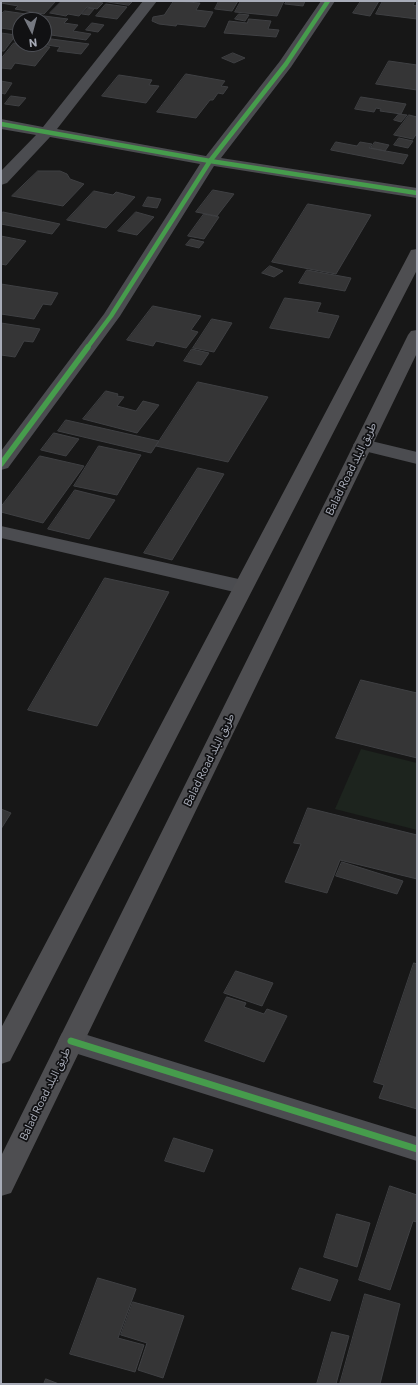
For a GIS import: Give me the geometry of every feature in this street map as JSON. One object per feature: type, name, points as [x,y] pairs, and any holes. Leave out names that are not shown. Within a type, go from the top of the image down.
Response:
[{"type":"highway","points":[[1,1053],[417,254]]},
{"type":"highway","name":"Balad Road طريق البلد","points":[[1,1184],[417,335]]},
{"type":"street","points":[[1,180],[46,132],[150,1]]},
{"type":"street","points":[[1,464],[110,316],[210,160],[286,64],[328,1]]},
{"type":"street","points":[[1,124],[210,160],[417,193]]},
{"type":"street","points":[[363,445],[417,458]]},
{"type":"street","points":[[1,532],[244,587]]},
{"type":"street","points":[[71,1041],[417,1149]]},
{"type":"shaded area","points":[[361,749],[417,763],[417,830],[335,809]]},
{"type":"building","points":[[1,1],[56,1],[46,12],[32,12],[15,9],[18,6],[1,3]]},
{"type":"building","points":[[62,1],[94,1],[103,3],[97,9],[87,7],[79,16],[68,14],[66,16],[51,12]]},
{"type":"building","points":[[102,1],[133,1],[129,5]]},
{"type":"building","points":[[174,1],[200,3],[196,10],[213,12],[205,27],[177,24],[176,26],[159,24],[152,21],[153,17],[164,15]]},
{"type":"building","points":[[219,1],[238,1],[232,11],[215,9]]},
{"type":"building","points":[[241,1],[284,1],[277,16],[235,12]]},
{"type":"building","points":[[287,1],[305,1],[303,6],[285,4]]},
{"type":"building","points":[[361,1],[379,1],[370,16],[353,13]]},
{"type":"building","points":[[383,1],[415,1],[413,5],[417,6],[417,19],[376,14]]},
{"type":"building","points":[[106,4],[127,7],[117,19],[96,16]]},
{"type":"building","points":[[88,8],[94,9],[89,15],[82,14]]},
{"type":"building","points":[[5,11],[12,12],[12,30],[1,28],[1,14]]},
{"type":"building","points":[[239,14],[249,15],[245,21],[235,19]]},
{"type":"building","points":[[52,17],[68,19],[64,23],[78,25],[73,31],[91,34],[86,40],[52,35]]},
{"type":"building","points":[[249,19],[271,21],[268,29],[279,30],[276,37],[224,33],[229,21],[247,23]]},
{"type":"building","points":[[92,23],[104,25],[98,32],[86,30]]},
{"type":"building","points":[[1,33],[12,34],[12,40],[4,51],[1,51]]},
{"type":"building","points":[[52,39],[89,44],[81,54],[57,51],[60,47],[52,46]]},
{"type":"building","points":[[12,45],[12,52],[46,52],[35,66],[15,63],[11,69],[1,68],[1,59]]},
{"type":"building","points":[[233,53],[245,58],[234,63],[222,58]]},
{"type":"building","points":[[389,61],[417,65],[417,90],[376,84]]},
{"type":"building","points":[[186,74],[225,81],[221,86],[228,87],[223,94],[218,93],[213,100],[210,100],[196,118],[157,112]]},
{"type":"building","points":[[119,75],[152,80],[149,85],[159,86],[146,103],[102,96]]},
{"type":"building","points":[[1,81],[12,83],[5,94],[1,93]]},
{"type":"building","points":[[11,96],[26,98],[19,106],[5,104]]},
{"type":"building","points":[[361,97],[406,104],[401,114],[380,111],[381,109],[376,108],[374,112],[355,109]]},
{"type":"building","points":[[399,114],[407,115],[401,122],[394,120]]},
{"type":"building","points":[[409,115],[417,117],[417,133],[413,139],[394,135]]},
{"type":"building","points":[[399,138],[413,141],[408,148],[394,145]]},
{"type":"building","points":[[336,142],[357,146],[360,142],[372,144],[369,148],[408,155],[403,164],[331,150]]},
{"type":"building","points":[[375,142],[389,145],[385,151],[371,148]]},
{"type":"building","points":[[38,171],[60,171],[67,174],[70,179],[84,184],[63,206],[12,196]]},
{"type":"building","points":[[213,190],[234,194],[217,216],[196,212]]},
{"type":"building","points":[[94,191],[113,195],[116,192],[135,197],[106,228],[67,220]]},
{"type":"building","points":[[148,197],[161,199],[157,208],[143,206]]},
{"type":"building","points":[[308,204],[371,215],[336,274],[272,262]]},
{"type":"building","points":[[3,212],[60,224],[52,234],[1,224],[1,215]]},
{"type":"building","points":[[136,212],[154,217],[137,235],[118,231]]},
{"type":"building","points":[[204,214],[219,217],[204,239],[188,236]]},
{"type":"building","points":[[1,236],[26,241],[6,265],[1,264]]},
{"type":"building","points":[[191,239],[204,242],[199,248],[186,245]]},
{"type":"building","points":[[270,266],[283,271],[274,277],[262,273]]},
{"type":"building","points":[[307,270],[351,278],[345,291],[299,283]]},
{"type":"building","points":[[1,284],[58,293],[51,305],[43,304],[34,319],[1,314]]},
{"type":"building","points":[[285,298],[321,303],[317,312],[339,316],[329,338],[270,328]]},
{"type":"building","points":[[153,306],[201,316],[191,330],[198,332],[186,348],[156,341],[153,346],[127,340]]},
{"type":"building","points":[[212,319],[232,323],[214,352],[193,348]]},
{"type":"building","points":[[1,323],[40,329],[33,342],[24,341],[15,357],[1,355]]},
{"type":"building","points":[[192,349],[209,353],[201,365],[184,361]]},
{"type":"building","points":[[198,382],[268,397],[228,462],[156,446]]},
{"type":"building","points":[[106,391],[118,394],[117,396],[124,397],[117,406],[136,411],[143,401],[159,405],[137,433],[83,419]]},
{"type":"building","points":[[66,420],[159,441],[151,453],[58,431]]},
{"type":"building","points":[[54,433],[79,439],[66,456],[41,450]]},
{"type":"building","points":[[99,446],[141,455],[117,495],[74,486]]},
{"type":"building","points":[[40,456],[84,466],[43,523],[1,512],[1,507]]},
{"type":"building","points":[[198,468],[224,474],[172,560],[144,553]]},
{"type":"building","points":[[75,490],[115,500],[89,539],[48,529]]},
{"type":"building","points":[[105,578],[169,592],[97,726],[28,710]]},
{"type":"building","points":[[361,680],[417,693],[417,758],[336,738]]},
{"type":"building","points":[[308,808],[417,835],[417,879],[340,860],[327,893],[285,882],[301,844],[294,843]]},
{"type":"building","points":[[1,809],[11,813],[1,829]]},
{"type":"building","points":[[342,862],[403,881],[397,894],[336,876]]},
{"type":"building","points":[[414,963],[417,964],[417,1109],[379,1098],[384,1085],[374,1082]]},
{"type":"building","points":[[236,971],[273,983],[262,1006],[224,993]]},
{"type":"building","points":[[227,997],[246,1003],[244,1007],[264,1014],[267,1009],[287,1016],[264,1062],[205,1041]]},
{"type":"building","points":[[174,1138],[213,1150],[204,1172],[165,1161]]},
{"type":"building","points":[[390,1186],[417,1195],[417,1222],[413,1221],[390,1290],[359,1280]]},
{"type":"building","points":[[337,1214],[370,1223],[357,1267],[324,1257]]},
{"type":"building","points":[[300,1268],[338,1280],[330,1301],[292,1289]]},
{"type":"building","points":[[98,1278],[136,1289],[118,1338],[144,1345],[135,1372],[70,1354]]},
{"type":"building","points":[[365,1294],[400,1304],[380,1384],[340,1384]]},
{"type":"building","points":[[133,1302],[184,1316],[163,1378],[138,1370],[147,1343],[121,1335]]},
{"type":"building","points":[[332,1332],[349,1336],[336,1384],[317,1384]]},
{"type":"building","points":[[46,1379],[59,1384],[44,1384]]},
{"type":"cycle path","points":[[1,464],[111,316],[210,161],[286,64],[328,1]]},
{"type":"cycle path","points":[[1,124],[210,161],[417,193]]},
{"type":"cycle path","points":[[71,1041],[417,1149]]}]
